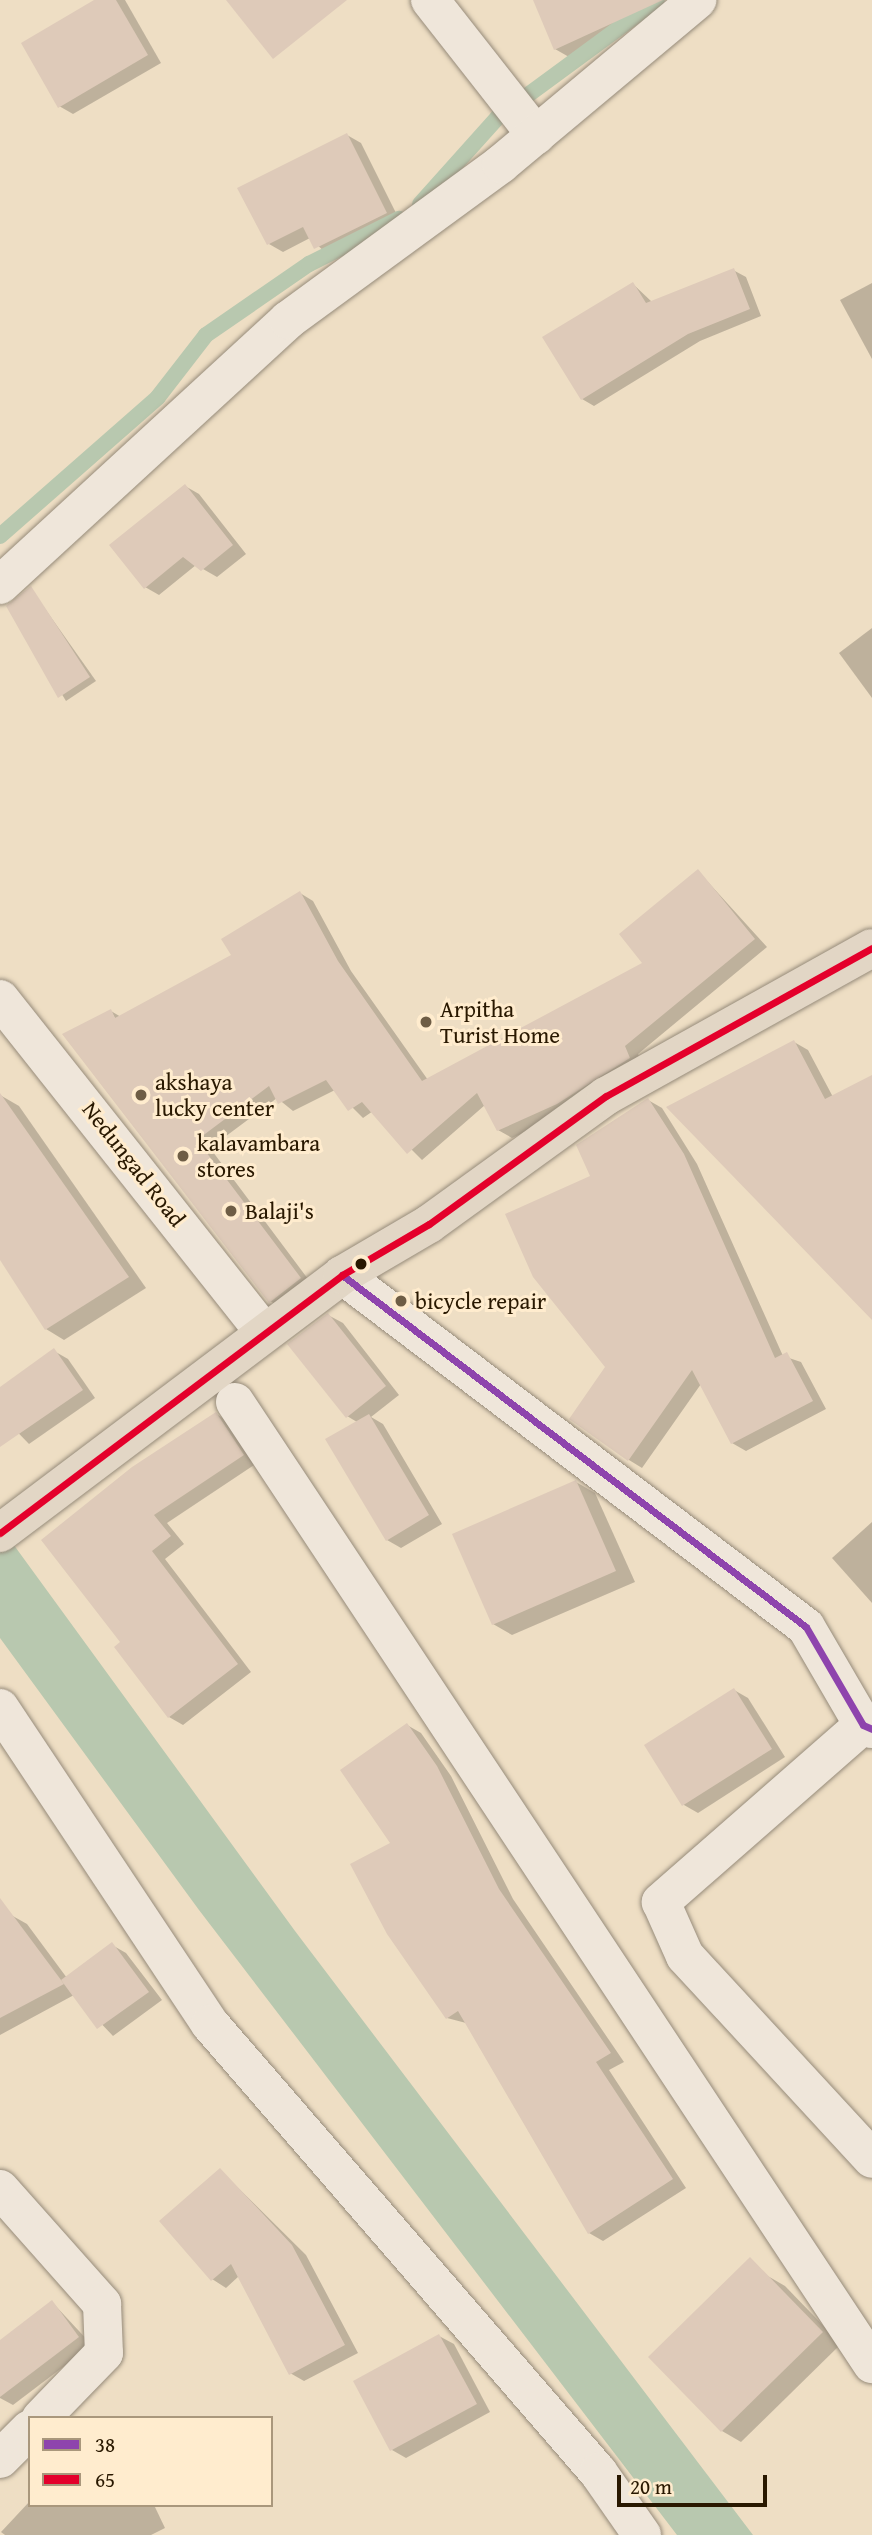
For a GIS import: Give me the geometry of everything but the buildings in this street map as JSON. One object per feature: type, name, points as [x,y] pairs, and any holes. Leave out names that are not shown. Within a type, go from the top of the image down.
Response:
[{"type":"main road","points":[[0,1533],[342,1275],[429,1224],[606,1097],[872,948]]},
{"type":"street","points":[[430,0],[521,115]]},
{"type":"street","points":[[0,586],[288,320],[521,115],[697,0]]},
{"type":"street","name":"Nedungad Road","points":[[0,999],[11,1039],[87,1101],[264,1332]]},
{"type":"street","points":[[342,1275],[806,1627],[867,1727],[661,1902],[685,1956],[872,2160]]},
{"type":"street","points":[[235,1402],[872,2364]]},
{"type":"street","points":[[0,1708],[210,2024],[598,2472],[642,2535]]},
{"type":"street","points":[[0,2189],[102,2304],[104,2353],[43,2416]]},
{"type":"street","points":[[0,2459],[28,2431]]},
{"type":"shaded area","points":[[0,1526],[295,1931],[753,2535],[677,2535],[199,1910],[0,1638]]},
{"type":"waterway","points":[[420,204],[498,117],[657,0]]},
{"type":"waterway","points":[[0,536],[158,397],[206,335],[309,264],[399,219]]},
{"type":"transit line","name":"65","points":[[0,1533],[342,1275],[429,1224],[606,1096],[872,948]]},
{"type":"transit line","name":"38","points":[[342,1275],[806,1627],[863,1725],[872,1729]]},
{"type":"place","name":"Arpitha Turist Home","points":[[426,1022]]},
{"type":"place","name":"akshaya lucky center","points":[[141,1095]]},
{"type":"place","name":"kalavambara stores","points":[[183,1156]]},
{"type":"place","name":"Balaji's","points":[[231,1211]]},
{"type":"place","name":"bicycle repair","points":[[401,1301]]}]
